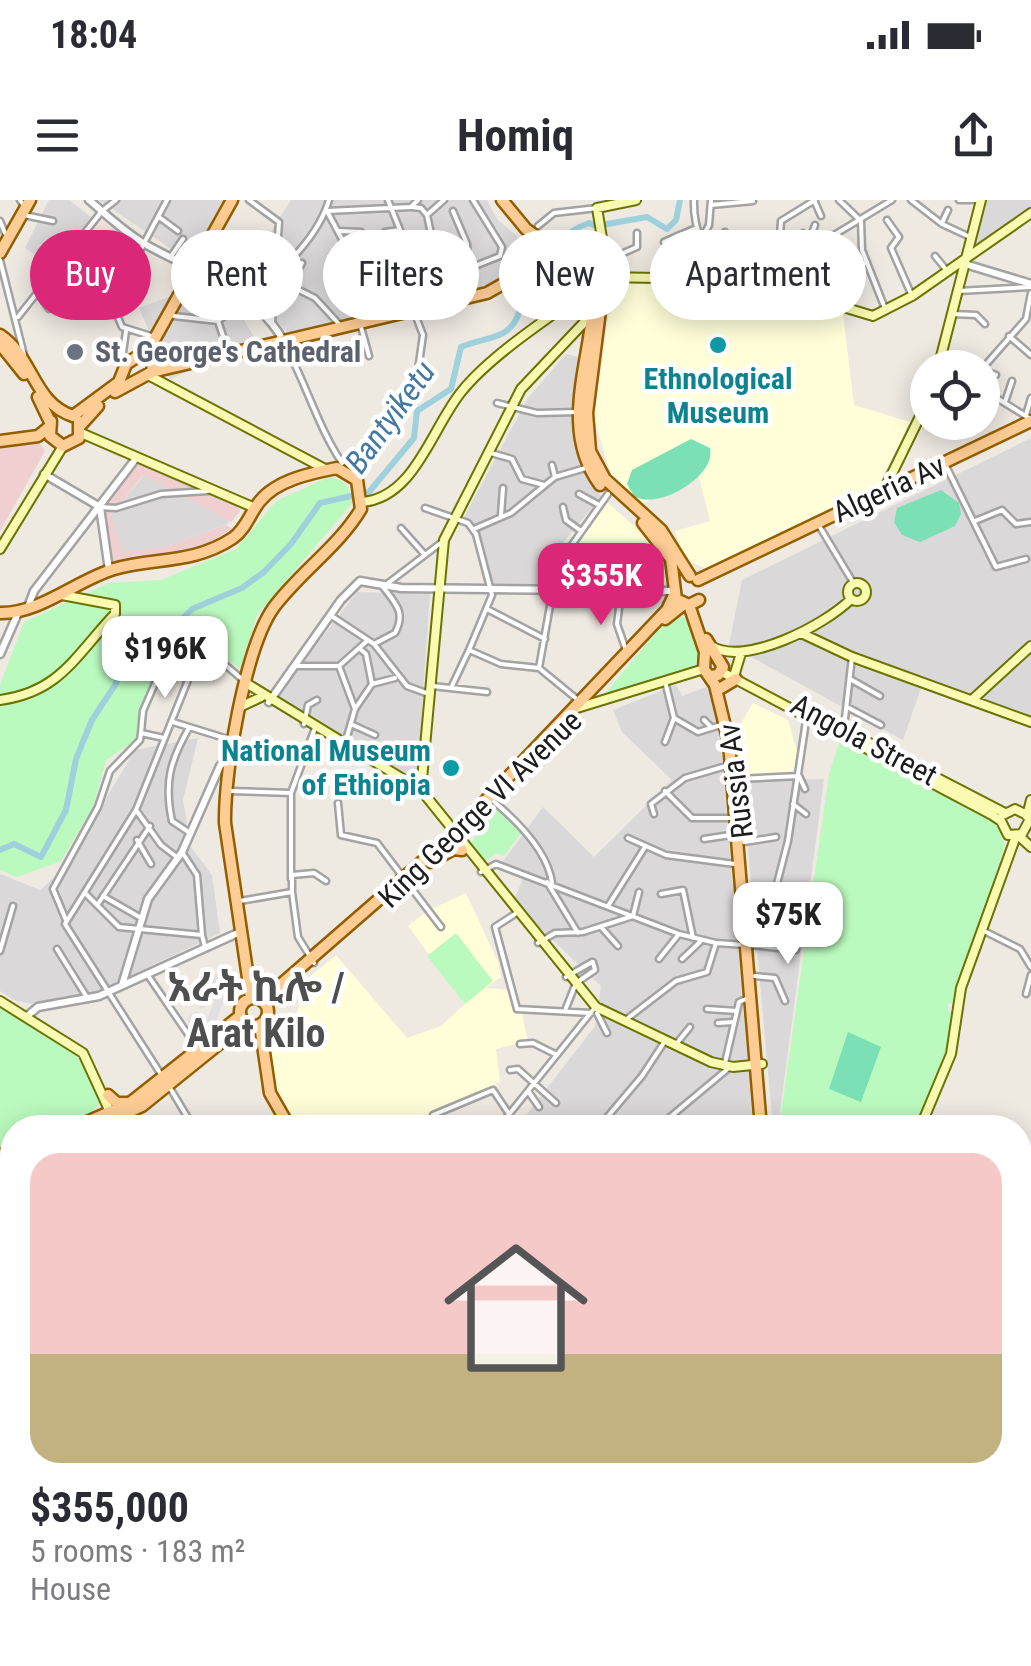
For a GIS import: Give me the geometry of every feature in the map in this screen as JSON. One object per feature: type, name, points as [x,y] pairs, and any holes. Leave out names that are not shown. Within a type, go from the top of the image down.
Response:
[{"type":"main road","points":[[219,230],[235,200]]},
{"type":"main road","points":[[499,200],[526,230]]},
{"type":"main road","points":[[601,230],[598,213],[636,200]]},
{"type":"main road","points":[[945,350],[980,200]]},
{"type":"main road","points":[[2,238],[24,204]]},
{"type":"main road","points":[[0,256],[24,204]]},
{"type":"main road","points":[[866,316],[886,312],[912,296],[1031,213]]},
{"type":"main road","points":[[171,312],[156,337],[151,364],[168,386],[327,470]]},
{"type":"main road","points":[[151,364],[172,320]]},
{"type":"main road","points":[[359,325],[375,320]]},
{"type":"main road","points":[[168,386],[164,376],[170,370],[379,320]]},
{"type":"main road","points":[[362,502],[382,498],[401,486],[468,384],[549,320]]},
{"type":"main road","points":[[420,792],[444,540],[526,382],[581,320]]},
{"type":"main road","points":[[597,320],[578,412],[578,435],[589,467],[608,494],[658,533],[672,559],[675,589],[690,603],[721,673],[843,732]]},
{"type":"main road","points":[[597,320],[587,414],[590,451],[611,486],[658,533],[696,581],[690,603]]},
{"type":"main road","points":[[0,335],[23,360],[50,423],[52,439],[63,446]]},
{"type":"main road","points":[[0,344],[24,373],[50,423]]},
{"type":"main road","points":[[0,549],[42,473],[63,446],[75,442],[78,424],[127,373],[151,364],[259,347]]},
{"type":"main road","points":[[127,373],[151,364],[170,370]]},
{"type":"main road","name":"Algeria Av","points":[[675,589],[737,566],[1030,421]]},
{"type":"main road","points":[[0,439],[50,423],[78,424],[137,457],[255,508]]},
{"type":"main road","points":[[881,495],[910,436]]},
{"type":"main road","points":[[0,613],[23,609],[109,570],[172,562],[227,541],[255,508],[281,486],[344,466],[359,486],[362,502],[351,523],[269,614],[246,687],[226,791],[224,823],[240,932],[259,1001],[267,1016],[198,1050],[165,1081]]},
{"type":"main road","points":[[862,584],[866,596],[859,602],[851,599],[849,588],[862,584]]},
{"type":"main road","name":"King George VI Avenue","points":[[621,663],[675,589]]},
{"type":"main road","points":[[0,700],[41,691],[55,681],[115,614],[114,605],[107,601],[58,594]]},
{"type":"main road","points":[[707,648],[741,653],[802,633],[851,599]]},
{"type":"main road","name":"King George VI Avenue","points":[[405,880],[455,838],[621,663],[690,603]]},
{"type":"main road","points":[[814,627],[816,642]]},
{"type":"main road","points":[[802,633],[852,658],[1031,722]]},
{"type":"main road","points":[[972,700],[1031,645]]},
{"type":"main road","points":[[707,648],[721,673]]},
{"type":"main road","points":[[716,695],[721,673],[741,653]]},
{"type":"main road","points":[[581,707],[666,681],[721,673]]},
{"type":"main road","name":"Russia Av","points":[[721,673],[716,695],[732,743]]},
{"type":"main road","name":"Angola Street","points":[[721,673],[1003,817]]},
{"type":"main road","points":[[246,687],[420,792],[594,1010],[685,1052],[728,1067],[759,1066]]},
{"type":"main road","name":"Russia Av","points":[[716,695],[732,743],[753,946],[763,1115]]},
{"type":"main road","points":[[242,706],[267,699]]},
{"type":"main road","points":[[315,729],[364,758]]},
{"type":"main road","name":"Russia Av","points":[[734,772],[739,864],[753,946],[750,997],[759,1066]]},
{"type":"main road","name":"King George VI Avenue","points":[[250,1023],[241,1006],[259,1001],[312,961],[455,838],[478,809],[491,800]]},
{"type":"main road","points":[[925,1115],[951,1054],[962,988],[1025,828],[1031,800]]},
{"type":"main road","points":[[1025,828],[1005,832],[1003,817],[1015,809],[1025,828],[1031,847]]},
{"type":"main road","points":[[483,870],[540,941]]},
{"type":"main road","points":[[0,998],[77,1044],[115,1115]]},
{"type":"main road","points":[[594,1010],[685,1052]]},
{"type":"main road","points":[[123,1115],[250,1023]]},
{"type":"main road","points":[[250,1023],[264,1094],[275,1115]]},
{"type":"main road","points":[[250,1023],[270,1093],[283,1115]]},
{"type":"main road","points":[[106,1096],[133,1106]]},
{"type":"main road","points":[[102,1115],[106,1096]]},
{"type":"main road","points":[[123,1115],[133,1106]]},
{"type":"street","points":[[88,200],[127,230]]},
{"type":"street","points":[[87,230],[116,200]]},
{"type":"street","points":[[151,232],[167,200]]},
{"type":"street","points":[[249,200],[278,219],[278,230]]},
{"type":"street","points":[[388,200],[400,230]]},
{"type":"street","points":[[411,207],[418,200]]},
{"type":"street","points":[[427,215],[444,200]]},
{"type":"street","points":[[473,200],[502,252],[497,260],[479,266]]},
{"type":"street","points":[[694,200],[694,229]]},
{"type":"street","points":[[781,230],[782,221],[815,200],[821,216]]},
{"type":"street","points":[[839,200],[861,221]]},
{"type":"street","points":[[845,230],[892,200]]},
{"type":"street","points":[[910,200],[924,215],[972,238]]},
{"type":"street","points":[[960,200],[980,200]]},
{"type":"street","points":[[326,201],[338,230]]},
{"type":"street","points":[[708,230],[711,203],[753,201]]},
{"type":"street","points":[[24,204],[53,221]]},
{"type":"street","points":[[303,241],[328,211],[421,208],[430,230]]},
{"type":"street","points":[[942,224],[948,210]]},
{"type":"street","points":[[452,211],[461,230]]},
{"type":"street","points":[[544,230],[554,213],[598,213]]},
{"type":"street","points":[[158,217],[177,230]]},
{"type":"street","points":[[887,220],[899,237],[891,248],[912,296]]},
{"type":"street","points":[[0,221],[2,238]]},
{"type":"street","points":[[861,221],[859,238],[886,312]]},
{"type":"street","points":[[811,230],[815,225]]},
{"type":"street","points":[[630,252],[636,247],[637,234]]},
{"type":"street","points":[[151,247],[171,257]]},
{"type":"street","points":[[0,256],[18,317],[23,360]]},
{"type":"street","points":[[935,256],[948,272]]},
{"type":"street","points":[[965,261],[1031,288]]},
{"type":"street","points":[[958,290],[1031,288]]},
{"type":"street","points":[[998,350],[1025,320],[1031,288]]},
{"type":"street","points":[[303,292],[315,298],[343,328]]},
{"type":"street","points":[[18,317],[30,301]]},
{"type":"street","points":[[952,314],[976,315],[984,324]]},
{"type":"street","points":[[120,320],[126,331],[122,360],[127,373]]},
{"type":"street","points":[[209,320],[218,321],[228,351]]},
{"type":"street","points":[[270,320],[306,383],[320,431],[344,466],[388,434],[417,378],[423,335],[417,320]]},
{"type":"street","points":[[1025,320],[1031,326]]},
{"type":"street","points":[[359,325],[369,356]]},
{"type":"street","points":[[126,331],[156,337]]},
{"type":"street","points":[[1009,336],[1031,356]]},
{"type":"street","points":[[1005,402],[1012,381]]},
{"type":"street","points":[[1030,421],[1031,398]]},
{"type":"street","points":[[1000,399],[1030,421]]},
{"type":"street","points":[[497,403],[551,414],[578,412]]},
{"type":"street","points":[[491,452],[512,459],[522,479],[544,485]]},
{"type":"street","points":[[0,654],[34,591],[137,457]]},
{"type":"street","points":[[552,465],[554,477]]},
{"type":"street","points":[[946,465],[997,568],[1026,560]]},
{"type":"street","points":[[474,528],[511,513],[554,477],[589,467]]},
{"type":"street","points":[[42,473],[100,507],[116,508],[162,494],[216,489]]},
{"type":"street","points":[[500,515],[503,488]]},
{"type":"street","points":[[579,494],[599,505]]},
{"type":"street","points":[[539,668],[557,566],[608,494]]},
{"type":"street","points":[[100,507],[109,570]]},
{"type":"street","points":[[563,507],[566,520],[580,530]]},
{"type":"street","points":[[424,508],[455,517],[474,528],[492,589],[489,610],[451,688]]},
{"type":"street","points":[[975,520],[1002,510],[1016,524],[1031,522]]},
{"type":"street","points":[[819,526],[854,584]]},
{"type":"street","points":[[401,528],[425,555]]},
{"type":"street","points":[[384,588],[444,540]]},
{"type":"street","points":[[267,699],[357,582],[384,588],[621,592],[675,589]]},
{"type":"street","points":[[374,644],[395,633],[400,619],[398,606],[384,588]]},
{"type":"street","points":[[621,592],[618,632],[628,652]]},
{"type":"street","points":[[489,610],[545,639]]},
{"type":"street","points":[[330,615],[374,644],[398,677],[414,691],[451,688],[487,692]]},
{"type":"street","points":[[294,666],[338,666],[367,640]]},
{"type":"street","points":[[359,648],[366,654],[372,684]]},
{"type":"street","points":[[469,650],[501,664],[539,668],[581,707]]},
{"type":"street","points":[[209,651],[246,687]]},
{"type":"street","points":[[843,732],[852,658]]},
{"type":"street","points":[[66,920],[53,889],[98,807],[110,771],[140,740],[143,711],[162,665]]},
{"type":"street","points":[[338,666],[355,709]]},
{"type":"street","points":[[344,744],[355,709],[372,684],[398,677]]},
{"type":"street","points":[[186,1115],[64,928],[136,810],[188,680]]},
{"type":"street","points":[[850,680],[880,696]]},
{"type":"street","points":[[665,742],[674,718],[666,681]]},
{"type":"street","points":[[304,722],[308,706],[318,700]]},
{"type":"street","points":[[847,707],[882,726]]},
{"type":"street","points":[[753,946],[793,804],[807,716]]},
{"type":"street","points":[[674,718],[698,732],[725,724]]},
{"type":"street","points":[[704,720],[711,727]]},
{"type":"street","points":[[122,985],[154,888],[180,855],[220,766],[234,747],[171,721]]},
{"type":"street","points":[[353,725],[375,735]]},
{"type":"street","points":[[189,728],[170,766],[167,788],[172,820],[190,833]]},
{"type":"street","points":[[312,961],[298,937],[292,892],[291,793],[315,729]]},
{"type":"street","points":[[142,733],[164,738]]},
{"type":"street","points":[[654,814],[651,804],[691,775],[734,772],[799,776]]},
{"type":"street","points":[[799,776],[805,790]]},
{"type":"street","points":[[226,791],[291,793]]},
{"type":"street","points":[[664,792],[692,818],[735,817]]},
{"type":"street","points":[[491,800],[527,836],[549,868],[549,882],[578,933]]},
{"type":"street","points":[[338,803],[342,835],[373,840],[441,927]]},
{"type":"street","points":[[793,804],[806,814]]},
{"type":"street","points":[[136,810],[161,845],[180,855],[197,874],[205,947]]},
{"type":"street","points":[[98,904],[137,840],[150,826]]},
{"type":"street","points":[[628,838],[666,855],[739,864]]},
{"type":"street","points":[[704,839],[776,838]]},
{"type":"street","points":[[137,840],[152,864]]},
{"type":"street","points":[[608,906],[645,847]]},
{"type":"street","points":[[483,870],[496,864],[693,938],[796,950]]},
{"type":"street","points":[[291,878],[314,874],[326,881]]},
{"type":"street","points":[[661,894],[683,890],[693,938]]},
{"type":"street","points":[[84,892],[113,924],[202,936]]},
{"type":"street","points":[[236,901],[292,892]]},
{"type":"street","points":[[633,916],[640,892]]},
{"type":"street","points":[[103,896],[141,918]]},
{"type":"street","points":[[0,951],[12,906]]},
{"type":"street","points":[[515,914],[495,927],[516,1006],[594,1010]]},
{"type":"street","points":[[540,941],[556,933],[578,933],[633,916]]},
{"type":"street","points":[[601,926],[618,946]]},
{"type":"street","points":[[982,930],[1020,948],[1031,967]]},
{"type":"street","points":[[27,1015],[106,992],[240,932]]},
{"type":"street","points":[[658,959],[679,934]]},
{"type":"street","points":[[682,959],[701,940]]},
{"type":"street","points":[[624,1022],[676,981],[708,972],[716,943]]},
{"type":"street","points":[[56,949],[88,999]]},
{"type":"street","points":[[147,974],[198,1050]]},
{"type":"street","points":[[755,976],[775,978],[786,1001]]},
{"type":"street","points":[[1026,994],[1031,976]]},
{"type":"street","points":[[566,1009],[571,980]]},
{"type":"street","points":[[672,1115],[728,1067],[736,1011],[740,1001],[750,997]]},
{"type":"street","points":[[707,1008],[736,1011]]},
{"type":"street","points":[[594,1010],[607,1034]]},
{"type":"street","points":[[434,1115],[493,1090],[510,1114],[594,1010]]},
{"type":"street","points":[[718,1023],[735,1022]]},
{"type":"street","points":[[675,1046],[690,1028]]},
{"type":"street","points":[[520,1044],[533,1042],[558,1055]]},
{"type":"street","points":[[609,1115],[642,1076],[663,1042]]},
{"type":"street","points":[[510,1070],[516,1068],[556,1103]]},
{"type":"street","points":[[528,1091],[538,1108]]},
{"type":"shaded area","points":[[49,200],[69,200],[92,218],[82,230],[34,230]]},
{"type":"shaded area","points":[[99,200],[223,200],[207,230],[171,230],[171,249],[151,235],[151,230],[143,230]]},
{"type":"shaded area","points":[[291,200],[487,200],[497,219],[510,230],[499,230],[499,278],[479,287],[479,230],[323,230],[323,320],[360,320],[291,336],[276,320],[303,320],[303,230],[272,230]]},
{"type":"shaded area","points":[[985,200],[1031,200],[1031,209],[972,247]]},
{"type":"shaded area","points":[[630,283],[650,283],[650,320],[844,320],[854,405],[910,422],[877,488],[708,569],[684,560],[675,531],[710,521],[699,477],[639,505],[614,484],[594,419],[608,320],[630,320]]},
{"type":"shaded area","points":[[171,296],[171,320],[244,320],[257,342],[170,379],[144,320],[151,320],[151,304]]},
{"type":"shaded area","points":[[566,354],[579,357],[575,409],[578,456],[601,497],[562,544],[541,586],[494,587],[474,526],[463,519],[528,398]]},
{"type":"shaded area","points":[[1031,438],[1031,719],[924,679],[903,740],[729,645],[742,580]]},
{"type":"shaded area","points":[[39,442],[45,451],[0,531],[0,447]]},
{"type":"shaded area","points":[[140,461],[237,504],[240,511],[231,522],[143,475],[111,515],[122,551],[161,548],[226,525],[232,529],[203,546],[167,557],[113,564],[101,511]]},
{"type":"shaded area","points":[[144,475],[229,519],[228,524],[161,548],[122,552],[111,515]]},
{"type":"shaded area","points":[[607,502],[663,552],[670,568],[666,587],[557,589],[568,557]]},
{"type":"shaded area","points":[[357,592],[430,594],[417,781],[274,700]]},
{"type":"shaded area","points":[[676,685],[682,696],[709,686],[719,721],[752,1115],[526,1115],[595,1026],[601,986],[513,902],[525,874],[501,864],[543,807],[594,857],[672,780],[622,732],[613,710]]},
{"type":"shaded area","points":[[753,703],[788,720],[797,751],[797,774],[742,775],[736,732]]},
{"type":"shaded area","points":[[198,738],[183,800],[187,822],[181,849],[144,896],[118,982],[101,992],[36,1005],[14,1000],[0,991],[0,874],[40,890],[64,868],[135,750]]},
{"type":"shaded area","points":[[824,779],[780,1115],[772,1115],[742,781]]},
{"type":"shaded area","points":[[191,847],[212,875],[220,933],[130,976],[155,892]]},
{"type":"shaded area","points":[[466,893],[498,962],[501,977],[486,988],[510,990],[515,1014],[522,1014],[528,1041],[496,1049],[500,1082],[431,1115],[291,1115],[278,1099],[268,1047],[280,1044],[292,1031],[299,1006],[297,987],[336,955],[407,1038],[441,1026],[465,1004],[408,926],[429,910]]},
{"type":"shaded area","points":[[223,974],[228,983],[235,979],[236,985],[224,999],[217,1019],[220,1024],[203,1039],[186,1019],[197,1011],[207,1019],[215,1001],[207,998],[205,1007],[199,1009],[197,977]]},
{"type":"green space","points":[[691,439],[710,448],[710,459],[695,479],[657,499],[634,496],[627,484],[632,470]]},
{"type":"green space","points":[[329,477],[346,485],[353,502],[257,615],[240,669],[208,643],[190,662],[161,661],[139,712],[136,740],[106,760],[93,807],[61,861],[17,877],[0,870],[0,685],[24,622],[109,583],[161,580],[236,549],[276,501]]},
{"type":"green space","points":[[941,490],[959,503],[961,514],[955,526],[920,542],[902,535],[894,522],[897,508]]},
{"type":"green space","points":[[672,614],[689,619],[703,662],[604,702],[601,698]]},
{"type":"green space","points":[[840,740],[996,823],[1005,845],[954,1003],[948,1004],[948,1011],[954,1013],[951,1037],[921,1115],[781,1115],[829,774]]},
{"type":"green space","points":[[498,809],[521,833],[504,856],[496,853],[484,862],[470,844]]},
{"type":"green space","points":[[456,933],[493,981],[465,1004],[427,956]]},
{"type":"green space","points":[[0,1005],[63,1042],[84,1066],[100,1103],[87,1115],[0,1115]]},
{"type":"green space","points":[[848,1032],[881,1047],[861,1102],[829,1089]]},
{"type":"waterway","name":"Bantyiketu","points":[[0,850],[14,844],[41,857],[66,810],[76,759],[92,720],[115,685],[136,638],[162,639],[192,609],[242,588],[264,572],[291,544],[320,503],[369,492],[414,438],[417,411],[451,389],[461,347],[497,336],[511,327],[527,304],[526,290],[566,236],[589,223],[596,226],[647,217],[667,229],[676,220],[680,200]]},
{"type":"place","name":"Ethnological Museum","points":[[718,345]]},
{"type":"place","name":"St. George's Cathedral","points":[[75,352]]},
{"type":"place","name":"National Museum of Ethiopia","points":[[451,768]]},
{"type":"district","name":"አራት ኪሎ / Arat Kilo","points":[[256,1010]]}]
